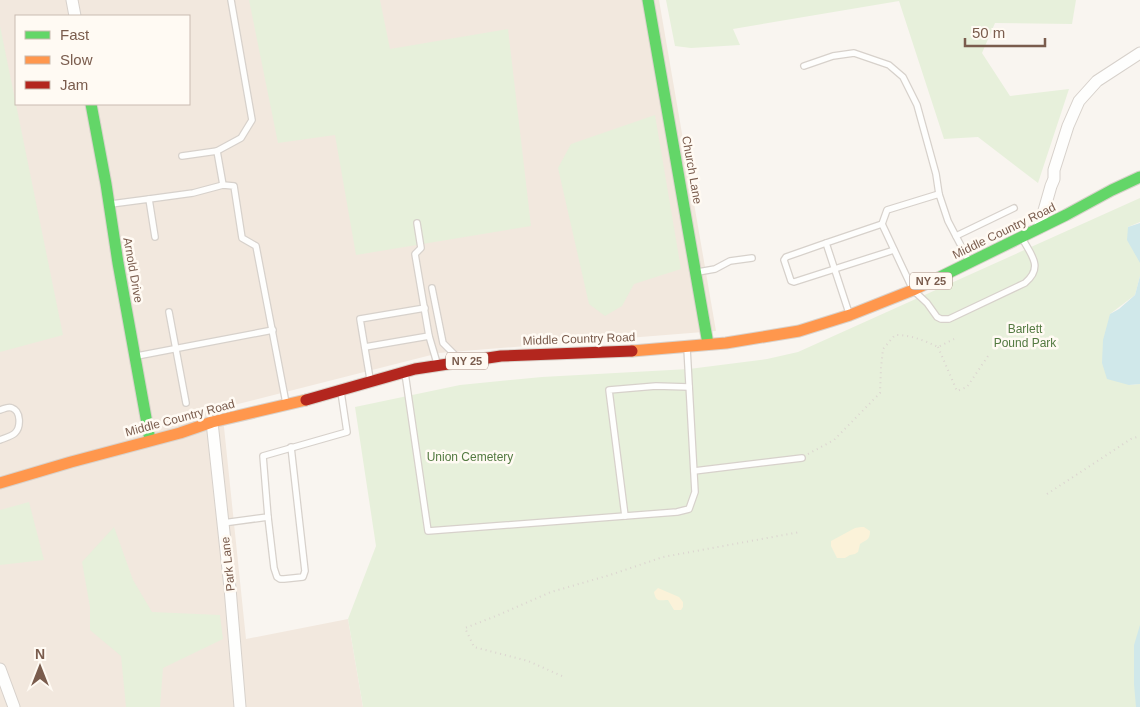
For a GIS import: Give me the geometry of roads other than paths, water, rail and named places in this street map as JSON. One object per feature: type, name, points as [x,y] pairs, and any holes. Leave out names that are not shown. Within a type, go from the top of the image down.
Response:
[{"type":"main road","name":"Church Lane","points":[[648,0],[708,344]]},
{"type":"main road","name":"Arnold Drive","points":[[91,105],[150,440]]},
{"type":"main road","name":"Middle Country Road","points":[[0,483],[180,433],[212,422],[286,405],[404,372],[501,356],[619,352],[726,343],[799,331],[850,315],[912,290],[1140,177]]},
{"type":"street","points":[[72,0],[75,15]]},
{"type":"street","points":[[1039,228],[1054,179],[1054,170],[1068,126],[1079,101],[1097,81],[1140,52]]},
{"type":"street","name":"Park Lane","points":[[212,422],[230,588],[240,707]]},
{"type":"street","points":[[0,669],[14,707]]},
{"type":"lane","points":[[182,156],[217,151],[241,138],[252,120],[232,0]]},
{"type":"lane","points":[[804,66],[833,56],[854,52],[889,65],[903,77],[917,105],[936,174],[939,194],[948,221],[969,263]]},
{"type":"lane","points":[[217,151],[223,185]]},
{"type":"lane","points":[[109,205],[193,193],[223,185],[234,186],[242,238],[256,246],[286,405]]},
{"type":"lane","points":[[939,194],[887,210],[882,224],[912,290],[927,303],[937,317],[945,320],[949,319],[1025,283],[1036,268],[1032,256],[1021,237]]},
{"type":"lane","points":[[149,199],[155,237]]},
{"type":"lane","points":[[956,236],[1014,208]]},
{"type":"lane","points":[[417,223],[422,248],[415,254],[429,336],[438,366]]},
{"type":"lane","points":[[882,224],[786,257],[784,260],[791,281],[794,282],[894,250]]},
{"type":"lane","points":[[826,243],[850,315]]},
{"type":"lane","points":[[696,272],[715,269],[730,261],[752,258]]},
{"type":"lane","points":[[432,288],[443,342],[462,362]]},
{"type":"lane","points":[[370,382],[360,319],[424,308]]},
{"type":"lane","points":[[169,312],[186,403]]},
{"type":"lane","points":[[135,356],[273,330]]},
{"type":"lane","points":[[364,348],[429,336]]},
{"type":"lane","points":[[404,372],[428,531],[677,512],[688,509],[695,492],[687,346]]},
{"type":"lane","points":[[625,516],[609,390],[656,386],[689,387]]},
{"type":"lane","points":[[292,448],[305,571],[303,577],[280,579],[277,577],[274,568],[263,456],[347,432],[340,389]]},
{"type":"lane","points":[[0,410],[8,407],[13,408],[17,412],[19,422],[15,434],[0,440]]},
{"type":"lane","points":[[694,471],[802,458]]},
{"type":"lane","points":[[223,523],[268,517]]},
{"type":"water","points":[[1140,223],[1140,263],[1127,240],[1128,227]]},
{"type":"water","points":[[1140,276],[1140,384],[1129,385],[1107,379],[1102,363],[1103,340],[1110,314],[1135,295]]},
{"type":"water","points":[[1140,625],[1140,707],[1136,707],[1134,645]]},
{"type":"park label","name":"Barlett Pound Park","points":[[1025,336]]},
{"type":"park label","name":"Union Cemetery","points":[[470,457]]}]
